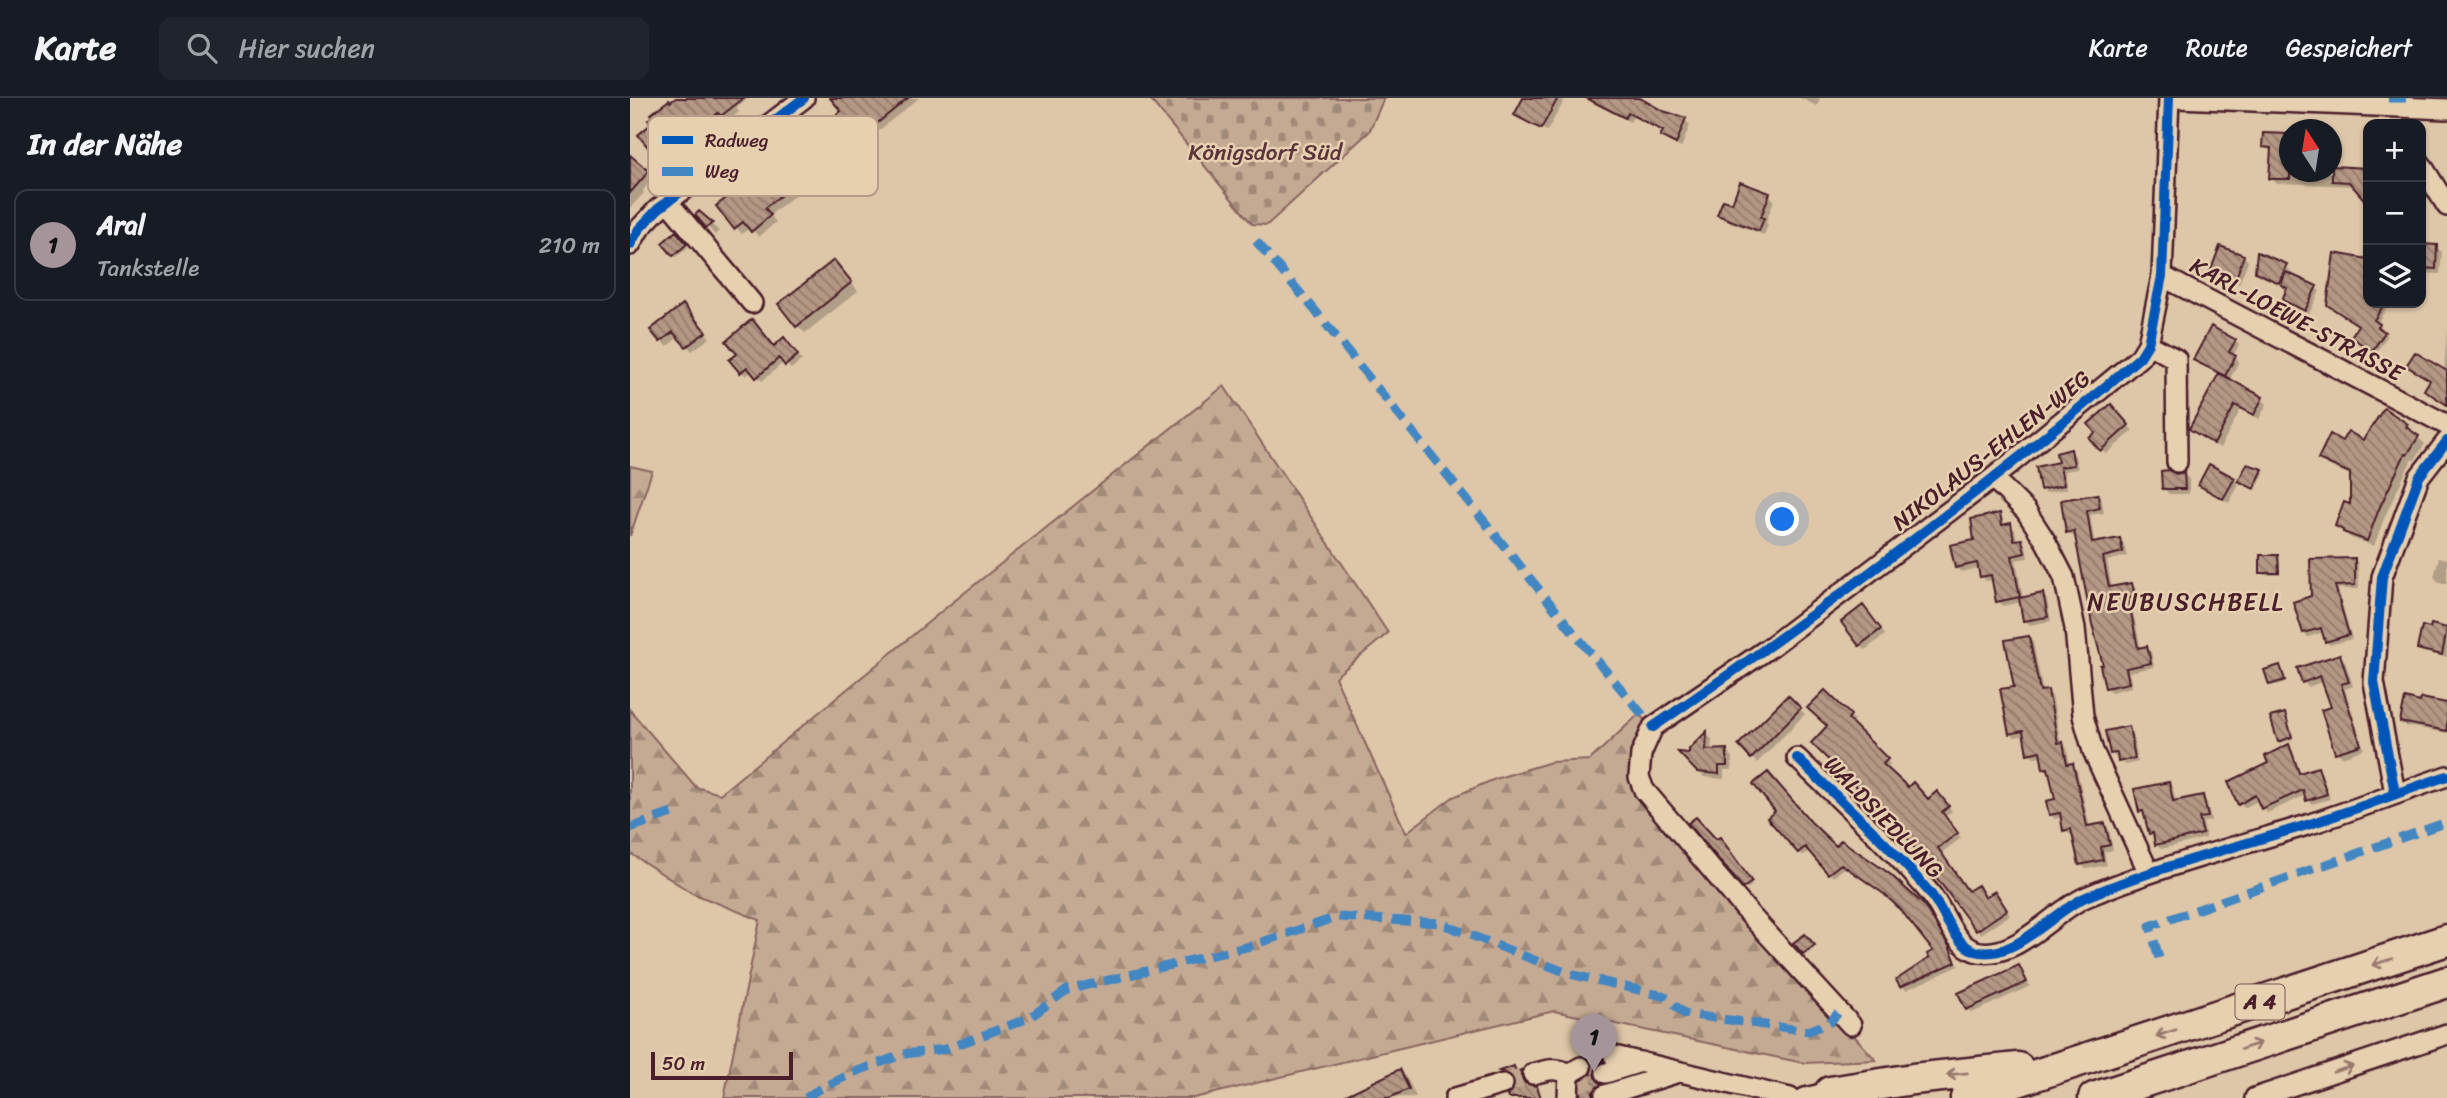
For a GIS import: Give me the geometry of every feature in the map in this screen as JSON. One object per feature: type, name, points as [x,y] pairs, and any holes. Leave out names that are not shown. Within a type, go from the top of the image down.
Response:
[{"type":"highway","name":"A 4","points":[[1966,1098],[2447,940]]},
{"type":"highway","name":"A 4","points":[[2094,1098],[2447,982]]},
{"type":"highway","points":[[1817,1095],[1913,1079],[2074,1063]]},
{"type":"street","points":[[780,116],[804,98]]},
{"type":"street","name":"NIKOLAUS-EHLEN-WEG","points":[[1850,1025],[1751,916],[1644,790],[1639,777],[1642,754],[1653,727],[1769,648],[1993,478],[2140,357],[2148,344],[2162,276],[2169,98]]},
{"type":"street","points":[[2177,98],[2407,116],[2447,110]]},
{"type":"street","points":[[2426,172],[2447,206]]},
{"type":"street","points":[[630,246],[639,229],[676,196]]},
{"type":"street","points":[[668,202],[752,303]]},
{"type":"street","name":"KARL-LOEWE-STRASSE","points":[[2162,276],[2447,425]]},
{"type":"street","points":[[2148,344],[2176,359],[2178,462]]},
{"type":"street","points":[[2395,793],[2374,682],[2382,577],[2419,477],[2447,441]]},
{"type":"street","name":"NIKOLAUS-EHLEN-WEG","points":[[1993,478],[2026,511],[2064,577],[2075,628],[2083,716],[2093,751],[2149,873]]},
{"type":"street","name":"WALDSIEDLUNG","points":[[1797,758],[1932,895],[1959,940],[1972,950],[1985,953],[2000,950],[2033,935],[2082,899],[2149,873]]},
{"type":"street","points":[[2149,873],[2351,811],[2447,776]]},
{"type":"street","points":[[2255,1098],[2447,1034]]},
{"type":"street","points":[[1610,1064],[1642,1061],[1790,1098]]},
{"type":"street","points":[[1533,1074],[1550,1069],[1561,1070],[1572,1082]]},
{"type":"street","points":[[1614,1097],[1678,1072]]},
{"type":"street","points":[[1455,1098],[1503,1084]]},
{"type":"street","points":[[1734,1098],[1757,1090]]},
{"type":"green space","name":"Königsdorf Süd","points":[[1149,98],[1384,98],[1369,132],[1267,225],[1252,224]]},
{"type":"green space","points":[[1224,386],[1388,633],[1335,677],[1406,833],[1453,797],[1495,779],[1551,762],[1590,760],[1639,714],[1652,728],[1640,787],[1715,882],[1876,1060],[1804,1063],[1554,1011],[1194,1098],[724,1098],[760,920],[692,893],[630,853],[630,710],[696,787],[720,794],[948,606]]},
{"type":"green space","points":[[630,466],[652,471],[630,536]]},
{"type":"building","points":[[676,98],[744,98],[721,116],[718,113],[714,116],[652,116],[651,114],[669,100],[670,102]]},
{"type":"building","points":[[830,98],[908,98],[878,123],[878,116],[835,116],[841,111]]},
{"type":"building","points":[[1523,98],[1558,98],[1541,129],[1514,115]]},
{"type":"building","points":[[1586,98],[1640,98],[1663,111],[1686,118],[1676,144],[1660,136],[1663,131],[1628,113],[1625,118]]},
{"type":"building","points":[[648,127],[648,147],[638,135]]},
{"type":"building","points":[[2263,133],[2279,134],[2279,179],[2269,179],[2271,148],[2262,147]]},
{"type":"building","points":[[630,155],[648,172],[630,193]]},
{"type":"building","points":[[2342,167],[2363,168],[2363,198],[2349,182],[2342,182]]},
{"type":"building","points":[[1740,182],[1770,193],[1759,231],[1717,215],[1723,200],[1732,203]]},
{"type":"building","points":[[729,196],[780,196],[765,208],[771,215],[751,232],[743,222],[734,229],[716,206]]},
{"type":"building","points":[[699,211],[713,223],[706,228],[695,215]]},
{"type":"building","points":[[676,231],[687,244],[673,256],[662,243]]},
{"type":"building","points":[[2426,244],[2437,245],[2436,269],[2426,268]]},
{"type":"building","points":[[2220,246],[2244,255],[2235,281],[2210,272]]},
{"type":"building","points":[[2257,252],[2287,264],[2279,283],[2255,272]]},
{"type":"building","points":[[2334,253],[2363,258],[2363,308],[2382,308],[2374,320],[2385,332],[2372,351],[2351,337],[2358,325],[2327,305]]},
{"type":"building","points":[[834,260],[852,282],[796,327],[778,304]]},
{"type":"building","points":[[2286,272],[2317,286],[2305,311],[2282,300],[2287,288],[2281,285]]},
{"type":"building","points":[[683,304],[706,332],[686,347],[673,332],[660,342],[650,330]]},
{"type":"building","points":[[752,319],[774,346],[784,337],[798,355],[785,366],[779,358],[756,378],[747,367],[740,373],[729,360],[737,354],[726,341]]},
{"type":"building","points":[[2211,326],[2236,340],[2229,352],[2236,356],[2225,376],[2193,360]]},
{"type":"building","points":[[2415,352],[2447,371],[2447,405],[2424,390],[2430,380],[2406,366]]},
{"type":"building","points":[[2219,373],[2263,397],[2254,415],[2235,405],[2214,444],[2189,429]]},
{"type":"building","points":[[2111,404],[2129,425],[2100,451],[2089,438],[2095,433],[2088,424]]},
{"type":"building","points":[[2384,408],[2408,424],[2406,427],[2419,436],[2407,455],[2405,454],[2367,541],[2335,526],[2344,502],[2350,504],[2350,473],[2318,459],[2330,434],[2342,441],[2348,431],[2363,440]]},
{"type":"building","points":[[2071,449],[2074,465],[2060,467],[2064,485],[2040,490],[2036,467],[2058,462],[2056,453]]},
{"type":"building","points":[[2209,464],[2235,478],[2223,499],[2198,485]]},
{"type":"building","points":[[2247,464],[2263,469],[2254,489],[2238,481]]},
{"type":"building","points":[[2169,470],[2176,474],[2184,472],[2185,489],[2162,489],[2161,471]]},
{"type":"building","points":[[2098,494],[2100,508],[2087,511],[2092,543],[2120,538],[2123,552],[2103,557],[2109,587],[2132,583],[2135,597],[2128,598],[2138,648],[2147,646],[2151,663],[2126,668],[2129,683],[2105,688],[2100,665],[2103,665],[2074,531],[2066,533],[2061,500]]},
{"type":"building","points":[[2000,513],[2002,525],[2011,523],[2014,540],[2022,539],[2025,553],[2012,556],[2020,597],[1996,602],[1991,575],[1980,577],[1977,563],[1955,568],[1950,545],[1974,540],[1971,519]]},
{"type":"building","points":[[2260,555],[2278,555],[2279,573],[2260,573]]},
{"type":"building","points":[[2355,558],[2355,585],[2335,586],[2349,635],[2325,642],[2321,628],[2303,633],[2293,602],[2311,596],[2310,559]]},
{"type":"building","points":[[2043,593],[2048,617],[2023,621],[2019,598]]},
{"type":"building","points":[[1863,605],[1881,629],[1859,646],[1841,622]]},
{"type":"building","points":[[2431,624],[2447,628],[2442,655],[2417,649],[2422,626],[2430,628]]},
{"type":"building","points":[[2029,636],[2040,691],[2048,690],[2058,743],[2063,742],[2067,764],[2073,763],[2087,826],[2105,823],[2110,845],[2101,847],[2103,860],[2079,865],[2071,829],[2063,831],[2060,813],[2049,815],[2046,801],[2055,799],[2048,768],[2043,769],[2040,751],[2027,754],[2023,731],[2009,734],[2000,689],[2014,687],[2005,640]]},
{"type":"building","points":[[2340,654],[2349,682],[2341,684],[2361,745],[2335,753],[2321,710],[2331,707],[2320,676],[2302,683],[2297,668]]},
{"type":"building","points":[[2280,665],[2285,680],[2269,685],[2264,670]]},
{"type":"building","points":[[1825,690],[1851,715],[1848,719],[1888,759],[1883,764],[1908,787],[1913,782],[1928,799],[1937,791],[1949,806],[1942,812],[1958,833],[1938,848],[1968,891],[1978,885],[1985,897],[1995,891],[2007,910],[1976,931],[1902,831],[1811,743],[1827,726],[1807,708]]},
{"type":"building","points":[[1788,695],[1801,708],[1751,759],[1738,745]]},
{"type":"building","points":[[2405,698],[2420,702],[2421,698],[2447,703],[2447,731],[2400,722]]},
{"type":"building","points":[[2285,713],[2292,737],[2278,742],[2270,717]]},
{"type":"building","points":[[2129,726],[2135,758],[2118,762],[2117,753],[2110,754],[2105,731]]},
{"type":"building","points":[[1707,731],[1706,750],[1727,749],[1727,766],[1719,766],[1719,774],[1697,772],[1678,752],[1689,753],[1689,749]]},
{"type":"building","points":[[2289,744],[2299,773],[2318,767],[2327,794],[2306,801],[2303,790],[2261,809],[2255,795],[2238,805],[2228,782],[2268,763],[2265,756]]},
{"type":"building","points":[[1768,772],[1811,822],[1836,846],[1841,840],[1890,874],[1924,905],[1956,962],[1900,987],[1896,980],[1929,958],[1927,954],[1933,951],[1900,909],[1884,894],[1841,864],[1828,874],[1805,847],[1798,853],[1767,818],[1775,811],[1753,784]]},
{"type":"building","points":[[2169,782],[2173,801],[2203,795],[2208,817],[2199,818],[2203,834],[2155,845],[2153,833],[2149,834],[2143,811],[2139,812],[2134,789]]},
{"type":"building","points":[[1696,817],[1716,839],[1720,837],[1752,882],[1743,888],[1688,823]]},
{"type":"building","points":[[1805,934],[1815,945],[1803,954],[1793,943]]},
{"type":"building","points":[[2019,965],[2027,982],[1966,1010],[1958,993]]},
{"type":"building","points":[[1605,1048],[1603,1061],[1594,1071],[1601,1084],[1593,1092],[1593,1098],[1580,1098],[1581,1081],[1591,1074],[1593,1068],[1591,1060],[1583,1055]]},
{"type":"building","points":[[1514,1066],[1516,1072],[1521,1070],[1525,1083],[1537,1086],[1541,1098],[1508,1098],[1515,1088],[1514,1080],[1511,1075],[1499,1071]]},
{"type":"building","points":[[1400,1069],[1409,1089],[1389,1098],[1340,1098]]},
{"type":"tunnel","points":[[1581,1067],[1614,1056]]},
{"type":"tunnel","points":[[1573,1084],[1606,1073]]},
{"type":"tunnel","points":[[1503,1084],[1533,1074]]},
{"type":"marked path","points":[[2388,98],[2410,98]]},
{"type":"marked path","points":[[1256,241],[1653,727]]},
{"type":"marked path","points":[[630,828],[680,810]]},
{"type":"marked path","points":[[2159,958],[2150,926],[2447,822]]},
{"type":"marked path","points":[[806,1098],[855,1072],[904,1054],[946,1049],[1029,1018],[1067,990],[1250,946],[1337,917],[1440,923],[1570,974],[1664,996],[1685,1014],[1809,1031],[1830,1022],[1838,1013]]},
{"type":"cycle path","points":[[780,116],[804,98]]},
{"type":"cycle path","points":[[1653,727],[1902,549],[2023,455],[2140,357],[2148,344],[2162,276],[2169,98]]},
{"type":"cycle path","points":[[630,245],[639,229],[675,196]]},
{"type":"cycle path","points":[[2395,793],[2374,682],[2382,577],[2419,477],[2447,441]]},
{"type":"cycle path","points":[[1797,758],[1915,875],[1935,900],[1961,941],[1975,951],[1990,952],[2019,942],[2073,904],[2113,886],[2325,819],[2447,776]]},
{"type":"place","name":"Aral","points":[[1594,1072]]},
{"type":"district","name":"NEUBUSCHBELL","points":[[2186,602]]}]
